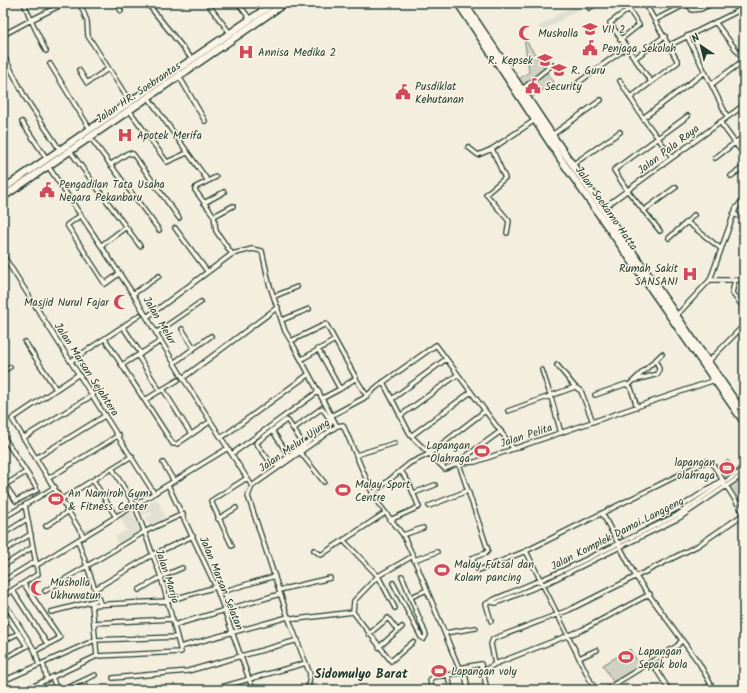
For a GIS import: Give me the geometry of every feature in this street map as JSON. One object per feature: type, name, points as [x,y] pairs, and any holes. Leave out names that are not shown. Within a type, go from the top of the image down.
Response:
[{"type":"main road","name":"Jalan HR. Soebrantas","points":[[3,197],[148,97],[178,74],[192,59],[274,3]]},
{"type":"main road","name":"Jalan HR. Soebrantas","points":[[3,189],[130,102],[178,74],[285,3]]},
{"type":"main road","name":"Jalan Soekarno Hatta","points":[[458,3],[572,164],[744,422]]},
{"type":"main road","name":"Jalan Soekarno Hatta","points":[[464,3],[535,120],[660,296],[676,316],[744,414]]},
{"type":"street","points":[[24,3],[46,51]]},
{"type":"street","points":[[3,35],[65,3]]},
{"type":"street","points":[[80,3],[87,21],[88,36],[108,70],[130,102]]},
{"type":"street","points":[[118,3],[121,11]]},
{"type":"street","points":[[147,3],[192,59]]},
{"type":"street","points":[[207,3],[230,33]]},
{"type":"street","points":[[238,3],[250,19]]},
{"type":"street","points":[[589,8],[597,3]]},
{"type":"street","points":[[633,3],[627,6],[610,22],[620,40],[635,58],[651,82]]},
{"type":"street","points":[[630,98],[678,62],[665,36],[645,3]]},
{"type":"street","points":[[655,20],[687,4],[692,10],[696,10],[713,3]]},
{"type":"street","points":[[620,40],[638,26],[627,6]]},
{"type":"street","points":[[670,45],[744,8]]},
{"type":"street","points":[[712,84],[744,60],[715,22]]},
{"type":"street","points":[[635,58],[665,36]]},
{"type":"street","points":[[687,36],[727,116]]},
{"type":"street","points":[[579,82],[626,48]]},
{"type":"street","points":[[3,54],[26,99],[60,150]]},
{"type":"street","points":[[50,64],[90,129]]},
{"type":"street","points":[[521,90],[552,65]]},
{"type":"street","points":[[79,70],[86,82],[88,82],[108,70]]},
{"type":"street","points":[[643,118],[705,72]]},
{"type":"street","points":[[178,74],[205,121]]},
{"type":"street","points":[[620,81],[643,118],[672,157]]},
{"type":"street","points":[[148,97],[208,181]]},
{"type":"street","points":[[552,135],[601,100]]},
{"type":"street","name":"Jalan Pala Raya","points":[[602,209],[744,104]]},
{"type":"street","points":[[129,110],[167,162],[187,153]]},
{"type":"street","points":[[660,231],[627,190],[614,170],[688,116]]},
{"type":"street","points":[[468,147],[478,155],[492,149],[535,120]]},
{"type":"street","points":[[22,122],[47,159]]},
{"type":"street","points":[[720,122],[744,155]]},
{"type":"street","points":[[572,164],[620,132]]},
{"type":"street","points":[[715,158],[744,136]]},
{"type":"street","points":[[90,137],[159,230]]},
{"type":"street","points":[[492,149],[505,178],[486,194],[509,222],[506,233]]},
{"type":"street","points":[[70,151],[140,246]]},
{"type":"street","points":[[110,165],[128,153],[133,154],[179,218]]},
{"type":"street","name":"Jalan Melur","points":[[48,166],[120,273],[175,362],[183,378],[252,486]]},
{"type":"street","points":[[731,176],[744,167]]},
{"type":"street","points":[[216,177],[195,189],[214,216],[214,228],[232,254]]},
{"type":"street","points":[[643,211],[676,187]]},
{"type":"street","points":[[204,203],[224,192]]},
{"type":"street","points":[[676,316],[710,280],[733,214],[738,204],[744,199]]},
{"type":"street","points":[[214,216],[233,206]]},
{"type":"street","points":[[733,214],[744,218]]},
{"type":"street","points":[[81,215],[67,225],[105,284],[120,273]]},
{"type":"street","points":[[669,238],[694,215]]},
{"type":"street","points":[[687,222],[720,248]]},
{"type":"street","points":[[102,245],[126,227]]},
{"type":"street","points":[[175,228],[207,271]]},
{"type":"street","points":[[147,317],[207,271],[232,254],[252,249],[260,250],[263,254],[269,283],[275,296],[285,331],[302,359],[337,426]]},
{"type":"street","name":"Jalan Marsan Sejahtera","points":[[3,255],[119,435],[154,493]]},
{"type":"street","points":[[133,294],[159,276]]},
{"type":"street","points":[[710,280],[744,280]]},
{"type":"street","points":[[736,280],[732,293],[744,308]]},
{"type":"street","points":[[275,296],[297,287]]},
{"type":"street","points":[[156,333],[201,302]]},
{"type":"street","points":[[183,378],[278,307]]},
{"type":"street","points":[[282,320],[309,309]]},
{"type":"street","points":[[71,361],[140,315]]},
{"type":"street","points":[[292,341],[324,324],[328,325],[356,379],[367,396]]},
{"type":"street","points":[[708,362],[744,325]]},
{"type":"street","points":[[123,326],[162,390],[192,434]]},
{"type":"street","points":[[182,329],[194,348]]},
{"type":"street","points":[[175,362],[211,336]]},
{"type":"street","points":[[105,339],[173,444],[177,444],[208,423]]},
{"type":"street","points":[[302,359],[335,340]]},
{"type":"street","points":[[122,365],[161,341]]},
{"type":"street","points":[[25,342],[56,389]]},
{"type":"street","points":[[331,416],[367,396],[383,382],[435,345],[513,448]]},
{"type":"street","points":[[318,349],[340,390]]},
{"type":"street","points":[[595,395],[623,384],[629,385],[662,354]]},
{"type":"street","points":[[392,400],[446,359]]},
{"type":"street","points":[[635,381],[658,374],[659,369],[656,360]]},
{"type":"street","points":[[557,365],[575,387],[581,391],[593,422]]},
{"type":"street","points":[[3,371],[10,367]]},
{"type":"street","points":[[542,370],[551,397],[560,433]]},
{"type":"street","points":[[79,374],[12,419],[55,487],[84,537]]},
{"type":"street","points":[[221,438],[309,374]]},
{"type":"street","points":[[400,416],[458,375]]},
{"type":"street","points":[[323,398],[340,390],[356,379]]},
{"type":"street","points":[[145,400],[178,380]]},
{"type":"street","name":"Jalan Pelita","points":[[383,382],[411,436],[445,469],[458,463],[475,462],[715,380]]},
{"type":"street","points":[[629,385],[637,407]]},
{"type":"street","points":[[508,412],[575,387]]},
{"type":"street","points":[[232,454],[319,391]]},
{"type":"street","points":[[411,436],[471,392]]},
{"type":"street","points":[[23,438],[93,395]]},
{"type":"street","points":[[293,429],[322,408],[331,421],[331,424],[305,446],[277,465],[272,465],[256,443],[285,420],[288,421],[293,429],[305,446]]},
{"type":"street","points":[[372,494],[415,459],[429,454],[485,411]]},
{"type":"street","points":[[36,458],[106,415]]},
{"type":"street","name":"Jalan Melur Ujung","points":[[252,486],[300,452],[305,446],[337,426],[344,426],[372,494],[402,535],[414,558],[460,673],[465,673],[468,690]]},
{"type":"street","points":[[272,430],[289,456]]},
{"type":"street","points":[[495,664],[491,644],[493,639],[558,615],[698,546],[744,514],[712,463],[707,461],[526,551],[477,570],[472,558],[486,553],[488,550],[458,463],[501,431]]},
{"type":"street","points":[[49,478],[119,435]]},
{"type":"street","points":[[3,436],[36,487],[35,492],[16,501],[4,484],[26,472]]},
{"type":"street","points":[[356,455],[395,443]]},
{"type":"street","points":[[3,581],[78,541],[228,448]]},
{"type":"street","points":[[300,452],[324,482]]},
{"type":"street","points":[[62,499],[132,456]]},
{"type":"street","points":[[163,463],[174,481]]},
{"type":"street","name":"Jalan Marija","points":[[97,656],[180,652],[173,619],[161,577],[135,506],[112,468]]},
{"type":"street","name":"Jalan Komplek Damai Langgeng","points":[[491,602],[496,603],[542,585],[648,530],[676,515],[744,469]]},
{"type":"street","points":[[390,520],[418,508],[414,493],[401,471]]},
{"type":"street","name":"Jalan Komplek Damai Langgeng","points":[[724,483],[744,474]]},
{"type":"street","points":[[232,546],[218,519],[211,500],[247,478]]},
{"type":"street","points":[[93,480],[116,518]]},
{"type":"street","name":"Jalan Marsan Selatan","points":[[168,485],[183,514],[216,587],[250,678],[253,690]]},
{"type":"street","points":[[414,493],[435,485]]},
{"type":"street","points":[[252,486],[248,496],[288,617],[298,640],[311,678],[308,690]]},
{"type":"street","points":[[3,518],[55,487]]},
{"type":"street","points":[[429,506],[467,491]]},
{"type":"street","points":[[624,536],[674,510],[694,503]]},
{"type":"street","name":"Jalan Komplek Damai Langgeng","points":[[619,545],[679,518],[694,503]]},
{"type":"street","points":[[3,596],[38,576],[37,563],[25,505]]},
{"type":"street","points":[[218,519],[236,508]]},
{"type":"street","points":[[674,510],[676,515]]},
{"type":"street","points":[[46,526],[69,511]]},
{"type":"street","points":[[314,550],[321,555],[385,513]]},
{"type":"street","points":[[602,513],[636,576],[699,663],[714,690]]},
{"type":"street","points":[[45,590],[144,532],[183,514]]},
{"type":"street","points":[[3,534],[28,519]]},
{"type":"street","points":[[645,525],[648,530]]},
{"type":"street","points":[[402,535],[423,528]]},
{"type":"street","points":[[3,551],[31,534]]},
{"type":"street","points":[[95,589],[152,555],[193,536]]},
{"type":"street","points":[[343,540],[378,576],[395,608]]},
{"type":"street","points":[[78,541],[99,601]]},
{"type":"street","points":[[3,566],[34,547]]},
{"type":"street","points":[[526,551],[595,690]]},
{"type":"street","points":[[413,642],[391,661],[353,612],[354,601],[378,576],[414,558],[436,552]]},
{"type":"street","name":"Jalan Komplek Damai Langgeng","points":[[491,602],[589,560]]},
{"type":"street","points":[[139,590],[161,577],[182,568]]},
{"type":"street","points":[[218,593],[275,576]]},
{"type":"street","points":[[393,583],[421,637],[424,639],[426,635],[402,576]]},
{"type":"street","points":[[174,625],[330,578]]},
{"type":"street","points":[[24,584],[59,637],[59,640],[34,651]]},
{"type":"street","points":[[51,612],[99,601],[167,601],[216,587]]},
{"type":"street","points":[[521,589],[522,593]]},
{"type":"street","points":[[13,590],[48,645]]},
{"type":"street","points":[[399,594],[408,590]]},
{"type":"street","points":[[411,597],[427,590]]},
{"type":"street","points":[[483,671],[495,664],[567,636],[650,594]]},
{"type":"street","points":[[3,600],[34,651],[47,680]]},
{"type":"street","points":[[25,690],[97,656],[92,606],[99,601]]},
{"type":"street","points":[[491,602],[486,604],[491,621]]},
{"type":"street","points":[[406,609],[414,606]]},
{"type":"street","points":[[3,610],[27,646],[3,659]]},
{"type":"street","points":[[180,647],[288,617],[293,620],[353,612]]},
{"type":"street","points":[[369,634],[388,618],[398,631]]},
{"type":"street","points":[[94,623],[173,619]]},
{"type":"street","points":[[3,622],[9,620]]},
{"type":"street","points":[[379,647],[402,627]]},
{"type":"street","points":[[445,633],[476,628]]},
{"type":"street","points":[[3,641],[19,634]]},
{"type":"street","points":[[3,681],[95,640],[177,637]]},
{"type":"street","points":[[113,678],[181,672],[298,640]]},
{"type":"street","points":[[605,690],[677,646],[682,640]]},
{"type":"street","points":[[579,658],[597,650]]},
{"type":"street","points":[[651,661],[669,690]]},
{"type":"street","points":[[211,690],[306,663]]},
{"type":"street","points":[[459,668],[481,664],[486,690]]},
{"type":"street","points":[[432,690],[431,678],[460,673]]},
{"type":"street","points":[[63,690],[95,675]]},
{"type":"street","points":[[448,675],[451,690]]},
{"type":"street","points":[[52,677],[57,690]]},
{"type":"street","points":[[613,685],[616,690]]},
{"type":"street","points":[[704,690],[711,685]]},
{"type":"street","points":[[344,690],[349,689]]},
{"type":"shaded area","points":[[576,3],[579,3],[582,7],[541,32],[538,27]]},
{"type":"shaded area","points":[[157,499],[165,517],[149,525],[146,518],[152,515],[151,512],[143,515],[139,508]]},
{"type":"shaded area","points":[[131,511],[142,532],[120,545],[115,537],[127,530],[120,517]]},
{"type":"green space","points":[[524,38],[545,69],[523,86],[519,79],[529,72]]},
{"type":"green space","points":[[546,71],[554,82],[531,98],[524,88]]},
{"type":"green space","name":"lapangan olahraga","points":[[728,460],[737,470],[724,478],[717,466]]},
{"type":"green space","points":[[744,475],[744,508],[728,486]]},
{"type":"green space","name":"Lapangan Sepak bola","points":[[630,649],[640,666],[613,682],[603,665]]},
{"type":"place","name":"VII 2","points":[[590,29]]},
{"type":"place","name":"Musholla","points":[[526,33]]},
{"type":"place","name":"Penjaga Sekolah","points":[[590,48]]},
{"type":"place","name":"Annisa Medika 2","points":[[246,52]]},
{"type":"place","name":"R. Kepsek","points":[[545,60]]},
{"type":"place","name":"R. Guru","points":[[559,70]]},
{"type":"place","name":"Security","points":[[533,86]]},
{"type":"place","name":"Pusdiklat Kehutanan","points":[[403,92]]},
{"type":"place","name":"Apotek Merifa","points":[[125,135]]},
{"type":"place","name":"Pengadilan Tata Usaha Negara Pekanbaru","points":[[47,190]]},
{"type":"place","name":"Rumah Sakit SANSANI","points":[[690,274]]},
{"type":"place","name":"Masjid Nurul Fajar","points":[[121,302]]},
{"type":"place","name":"Lapangan Olahraga","points":[[482,451]]},
{"type":"place","name":"lapangan olahraga","points":[[727,468]]},
{"type":"place","name":"Malay Sport Centre","points":[[343,490]]},
{"type":"place","name":"An Namiroh Gym & Fitness Center","points":[[56,499]]},
{"type":"place","name":"Malay Futsal dan Kolam pancing","points":[[442,570]]},
{"type":"place","name":"Musholla Ukhuwatun","points":[[38,588]]},
{"type":"place","name":"Lapangan Sepak bola","points":[[626,657]]},
{"type":"place","name":"Lapangan voly","points":[[439,671]]},
{"type":"district","name":"Sidomulyo Barat","points":[[361,673]]}]
